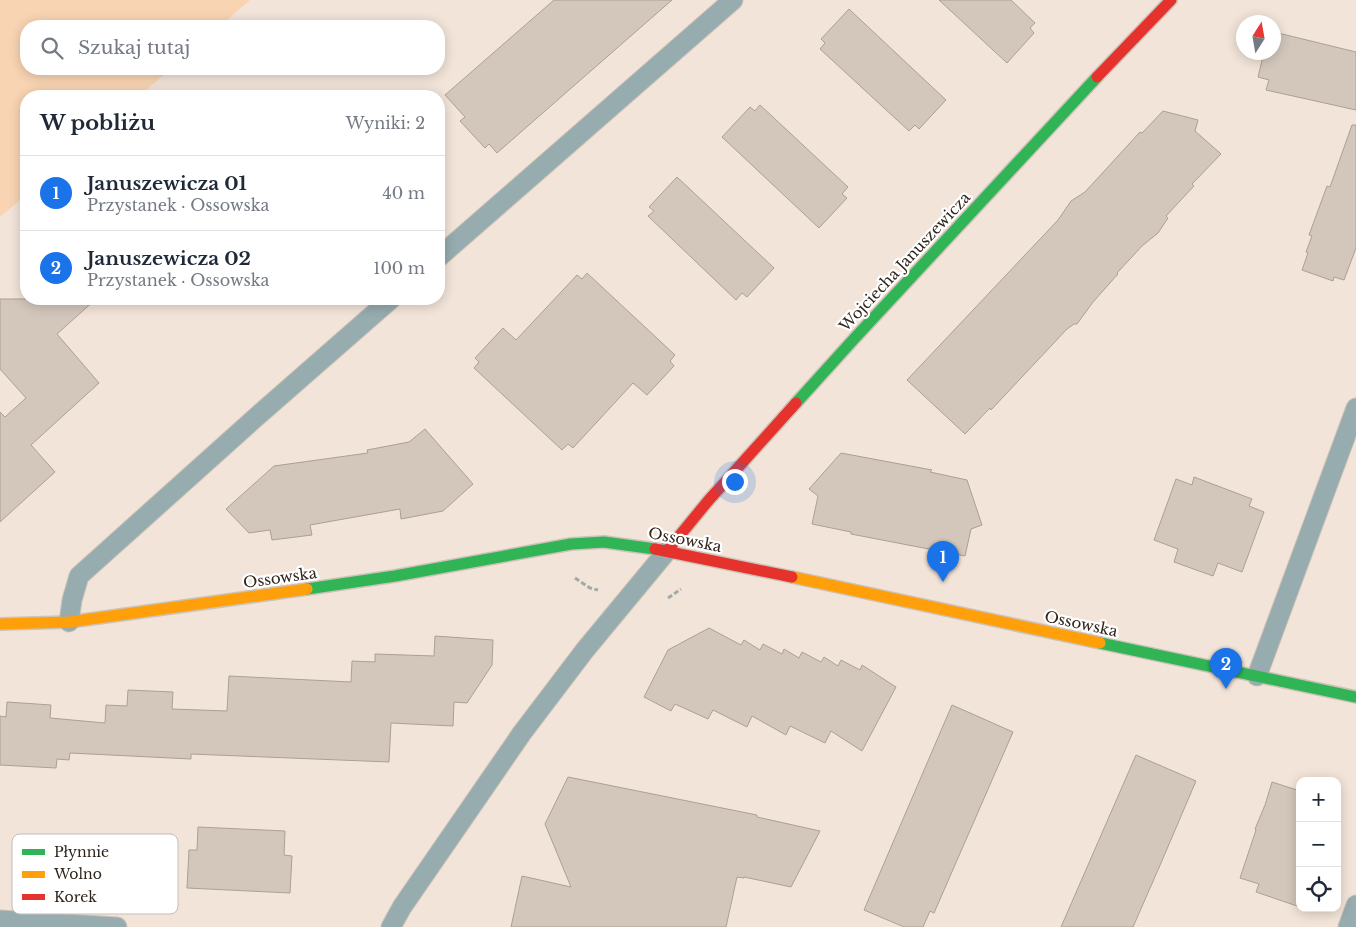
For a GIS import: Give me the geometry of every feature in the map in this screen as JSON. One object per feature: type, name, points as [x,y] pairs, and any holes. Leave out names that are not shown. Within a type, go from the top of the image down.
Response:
[{"type":"street","name":"Wojciecha Januszewicza","points":[[667,551],[708,501],[853,340],[1171,0]]},
{"type":"street","name":"Ossowska","points":[[0,624],[69,622],[395,576],[518,552],[577,543],[602,542],[667,551],[1356,696]]},
{"type":"lane","points":[[445,252],[733,0]]},
{"type":"lane","points":[[69,622],[72,600],[79,576],[384,305]]},
{"type":"lane","points":[[1257,676],[1356,408]]},
{"type":"lane","points":[[391,927],[402,907],[522,733],[585,650],[667,551]]},
{"type":"lane","points":[[1348,927],[1356,904]]},
{"type":"lane","points":[[0,920],[117,927]]},
{"type":"shaded area","points":[[0,0],[250,0],[227,20],[20,20],[20,75],[164,75],[146,90],[20,90],[20,200],[0,217]]},
{"type":"building","points":[[554,0],[672,0],[497,153],[489,144],[485,148],[460,121],[465,117],[445,95]]},
{"type":"building","points":[[939,0],[1011,0],[1035,23],[1030,28],[1034,33],[1007,63]]},
{"type":"building","points":[[849,9],[946,100],[919,129],[915,125],[909,131],[820,49],[825,43],[821,39]]},
{"type":"building","points":[[1281,34],[1356,52],[1356,110],[1266,90],[1269,80],[1258,77],[1262,60],[1281,60]]},
{"type":"building","points":[[760,105],[848,187],[842,194],[847,198],[819,228],[722,137],[750,107],[755,111]]},
{"type":"building","points":[[1163,111],[1198,120],[1195,131],[1221,154],[1192,184],[1194,186],[1166,216],[1168,218],[1158,233],[1142,246],[1117,273],[1077,324],[1067,329],[991,410],[990,408],[965,434],[907,380],[1058,220],[1071,201],[1085,192],[1140,132],[1142,133]]},
{"type":"building","points":[[1352,125],[1356,125],[1356,248],[1344,280],[1334,277],[1333,281],[1302,270],[1312,236],[1309,235],[1327,186],[1330,187]]},
{"type":"building","points":[[677,177],[774,268],[747,297],[742,293],[736,300],[648,216],[654,211],[649,207]]},
{"type":"building","points":[[587,273],[675,355],[670,361],[674,366],[647,395],[633,383],[573,448],[568,444],[562,450],[474,368],[479,362],[475,358],[503,328],[516,340],[577,275],[582,279]]},
{"type":"building","points":[[0,299],[20,299],[20,305],[89,305],[57,334],[99,383],[31,445],[55,472],[0,522],[0,412],[5,417],[26,398],[0,369]]},
{"type":"building","points":[[425,429],[473,484],[443,511],[401,519],[400,509],[310,525],[312,535],[272,540],[270,530],[249,533],[226,509],[274,466],[368,453],[367,450],[409,442]]},
{"type":"building","points":[[841,453],[932,470],[930,472],[967,480],[982,525],[971,529],[965,556],[851,534],[851,532],[812,524],[818,496],[809,489]]},
{"type":"building","points":[[1194,477],[1252,499],[1249,506],[1264,512],[1242,572],[1218,563],[1213,576],[1174,562],[1178,549],[1154,540],[1176,479],[1192,485]]},
{"type":"building","points":[[709,628],[741,645],[744,640],[760,650],[763,644],[782,654],[784,649],[799,658],[802,652],[821,662],[824,657],[838,666],[841,660],[860,670],[862,665],[896,687],[862,751],[831,731],[825,743],[790,726],[786,735],[752,716],[747,727],[713,710],[708,719],[675,704],[671,711],[644,697],[668,650]]},
{"type":"building","points":[[435,636],[493,640],[492,665],[467,703],[454,702],[453,726],[391,723],[389,762],[191,754],[191,759],[70,753],[69,760],[57,759],[56,768],[0,765],[0,716],[6,717],[7,702],[51,705],[50,718],[105,723],[106,705],[127,706],[128,690],[173,692],[172,709],[227,711],[229,676],[351,682],[352,661],[375,662],[375,654],[434,656]]},
{"type":"building","points":[[952,705],[1013,732],[934,913],[930,911],[923,927],[904,927],[864,910]]},
{"type":"building","points":[[1136,755],[1196,781],[1161,863],[1133,927],[1061,927]]},
{"type":"building","points":[[568,777],[757,815],[757,817],[820,831],[791,887],[737,877],[726,927],[511,927],[522,876],[571,887],[545,824]]},
{"type":"building","points":[[1272,782],[1296,790],[1296,906],[1256,892],[1259,884],[1240,878],[1255,829]]},
{"type":"building","points":[[198,827],[285,831],[284,855],[292,856],[290,893],[187,888],[189,850],[197,850]]},
{"type":"traffic: fast","points":[[796,403],[1097,77]]},
{"type":"traffic: fast","points":[[307,589],[395,576],[571,544],[604,542],[655,549]]},
{"type":"traffic: fast","points":[[1100,643],[1356,697]]},
{"type":"traffic: slow","points":[[792,577],[1100,643]]},
{"type":"traffic: slow","points":[[0,624],[69,622],[307,589]]},
{"type":"traffic: jam","points":[[1097,77],[1171,0]]},
{"type":"traffic: jam","points":[[667,551],[708,501],[796,403]]},
{"type":"traffic: jam","points":[[655,549],[792,577]]},
{"type":"place","name":"Januszewicza 01","points":[[943,582]]},
{"type":"place","name":"Januszewicza 02","points":[[1226,689]]}]
